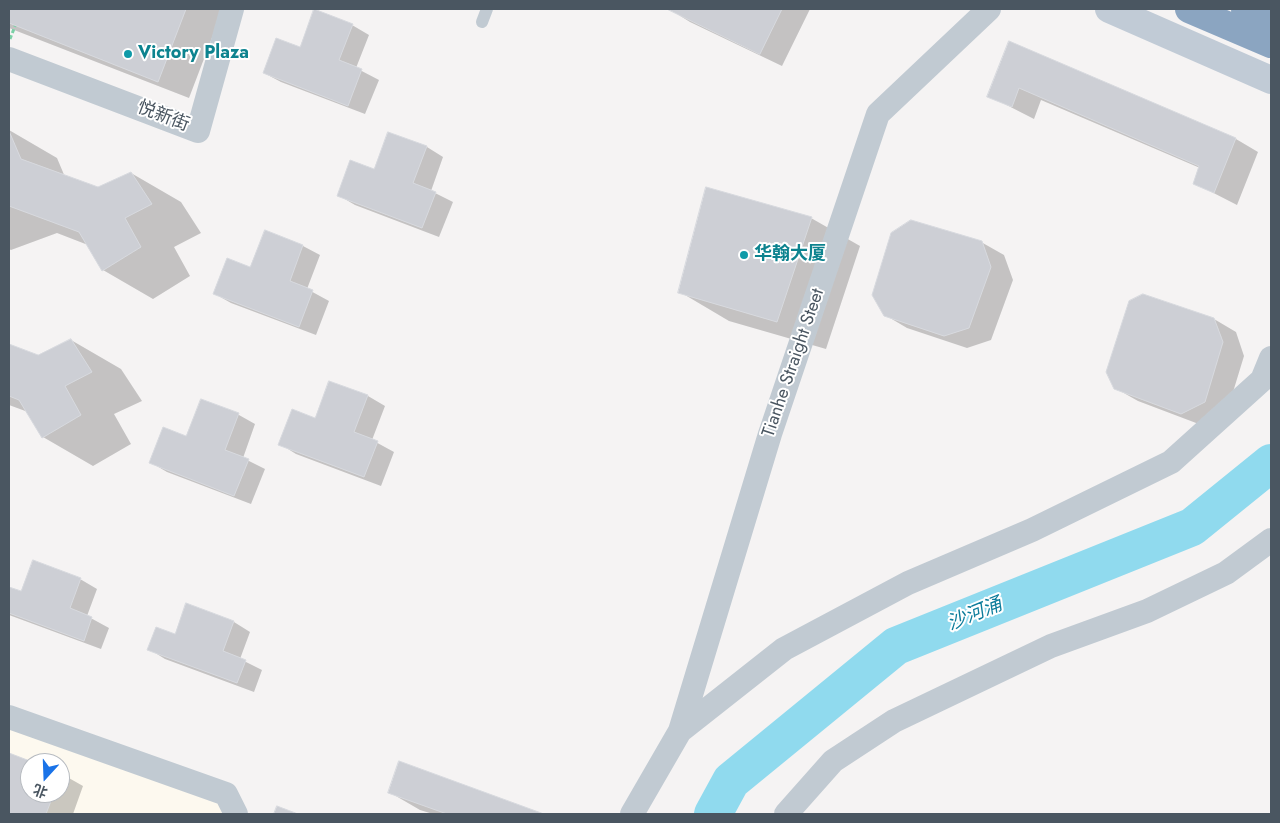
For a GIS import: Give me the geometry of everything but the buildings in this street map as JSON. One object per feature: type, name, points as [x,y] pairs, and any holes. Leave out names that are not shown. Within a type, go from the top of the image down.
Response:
[{"type":"highway","points":[[1189,9],[1269,34]]},
{"type":"highway","points":[[1245,9],[1269,34]]},
{"type":"main road","points":[[1109,9],[1271,80]]},
{"type":"street","name":"悦新街","points":[[9,59],[198,131],[232,9]]},
{"type":"street","name":"Tianhe Straight Steet","points":[[632,814],[680,731],[770,434],[878,114],[989,9]]},
{"type":"street","name":"Tianhe Straight Steet","points":[[680,731],[784,649],[908,583],[1032,530],[1171,462],[1262,380],[1271,358]]},
{"type":"street","points":[[786,814],[833,761],[894,721],[1050,646],[1155,607],[1226,573],[1271,540]]},
{"type":"street","points":[[9,718],[226,794],[236,814]]},
{"type":"lane","points":[[482,22],[487,9]]},
{"type":"path","points":[[9,42],[15,26]]},
{"type":"shaded area","points":[[9,728],[217,801],[224,814],[9,814]]},
{"type":"waterway","name":"沙河涌","points":[[713,814],[731,781],[896,646],[1192,527],[1271,463]]},
{"type":"place","name":"Victory Plaza","points":[[128,54]]},
{"type":"place","name":"华翰大厦","points":[[744,255]]}]
